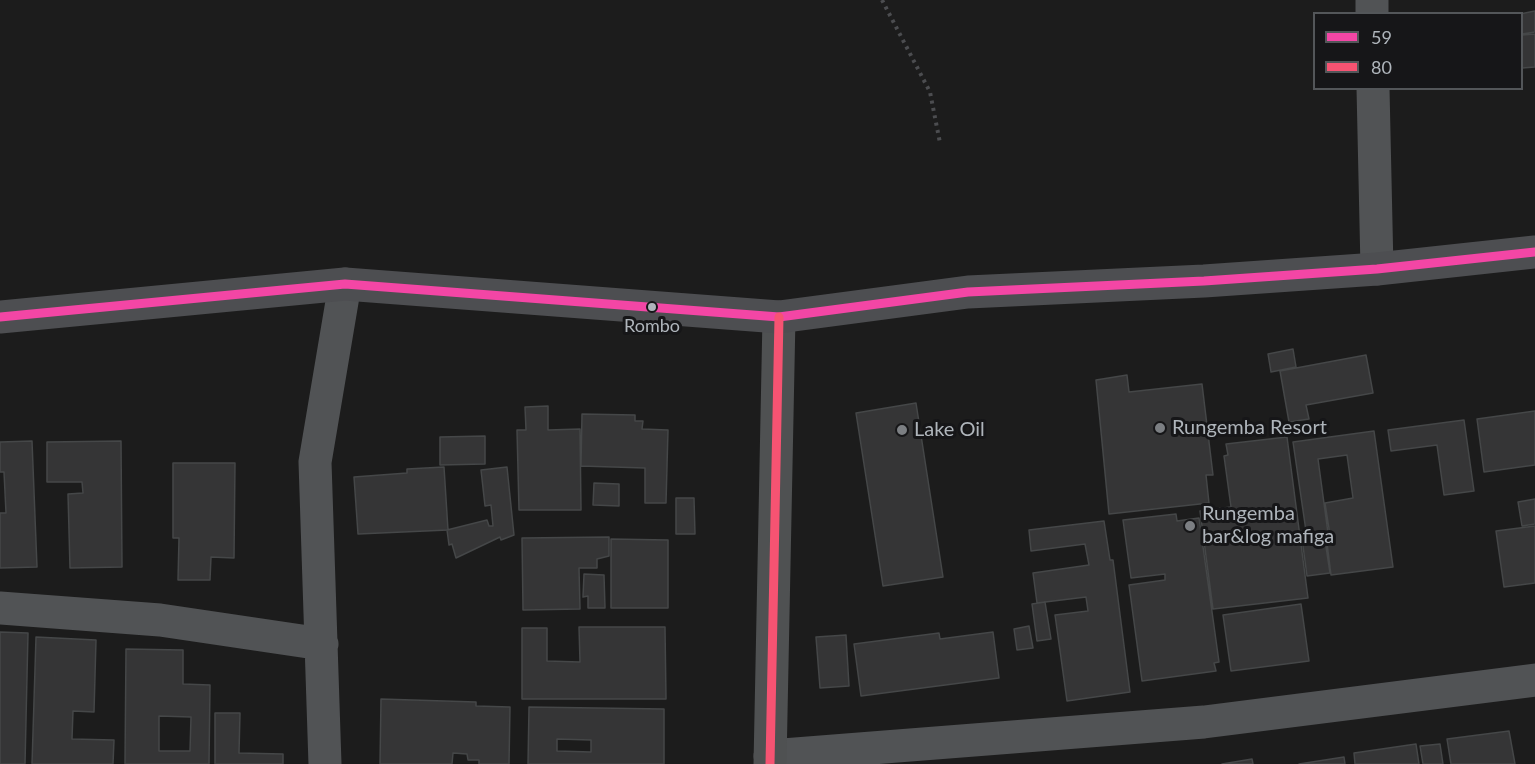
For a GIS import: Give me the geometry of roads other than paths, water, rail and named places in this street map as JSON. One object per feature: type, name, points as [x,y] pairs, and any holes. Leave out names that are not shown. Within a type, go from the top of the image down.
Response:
[{"type":"highway","points":[[0,317],[345,284],[779,316],[968,292],[1204,281],[1377,269],[1535,252]]},
{"type":"street","points":[[1373,90],[1377,269]]},
{"type":"street","points":[[326,764],[315,462],[345,284]]},
{"type":"street","points":[[779,316],[770,760],[1204,722],[1535,680]]},
{"type":"street","points":[[0,608],[160,620],[321,644]]},
{"type":"place","name":"Rombo","points":[[652,307]]},
{"type":"place","name":"Rungemba Resort","points":[[1160,428]]},
{"type":"place","name":"Lake Oil","points":[[902,430]]},
{"type":"place","name":"Rungemba bar&log mafiga","points":[[1190,526]]}]
